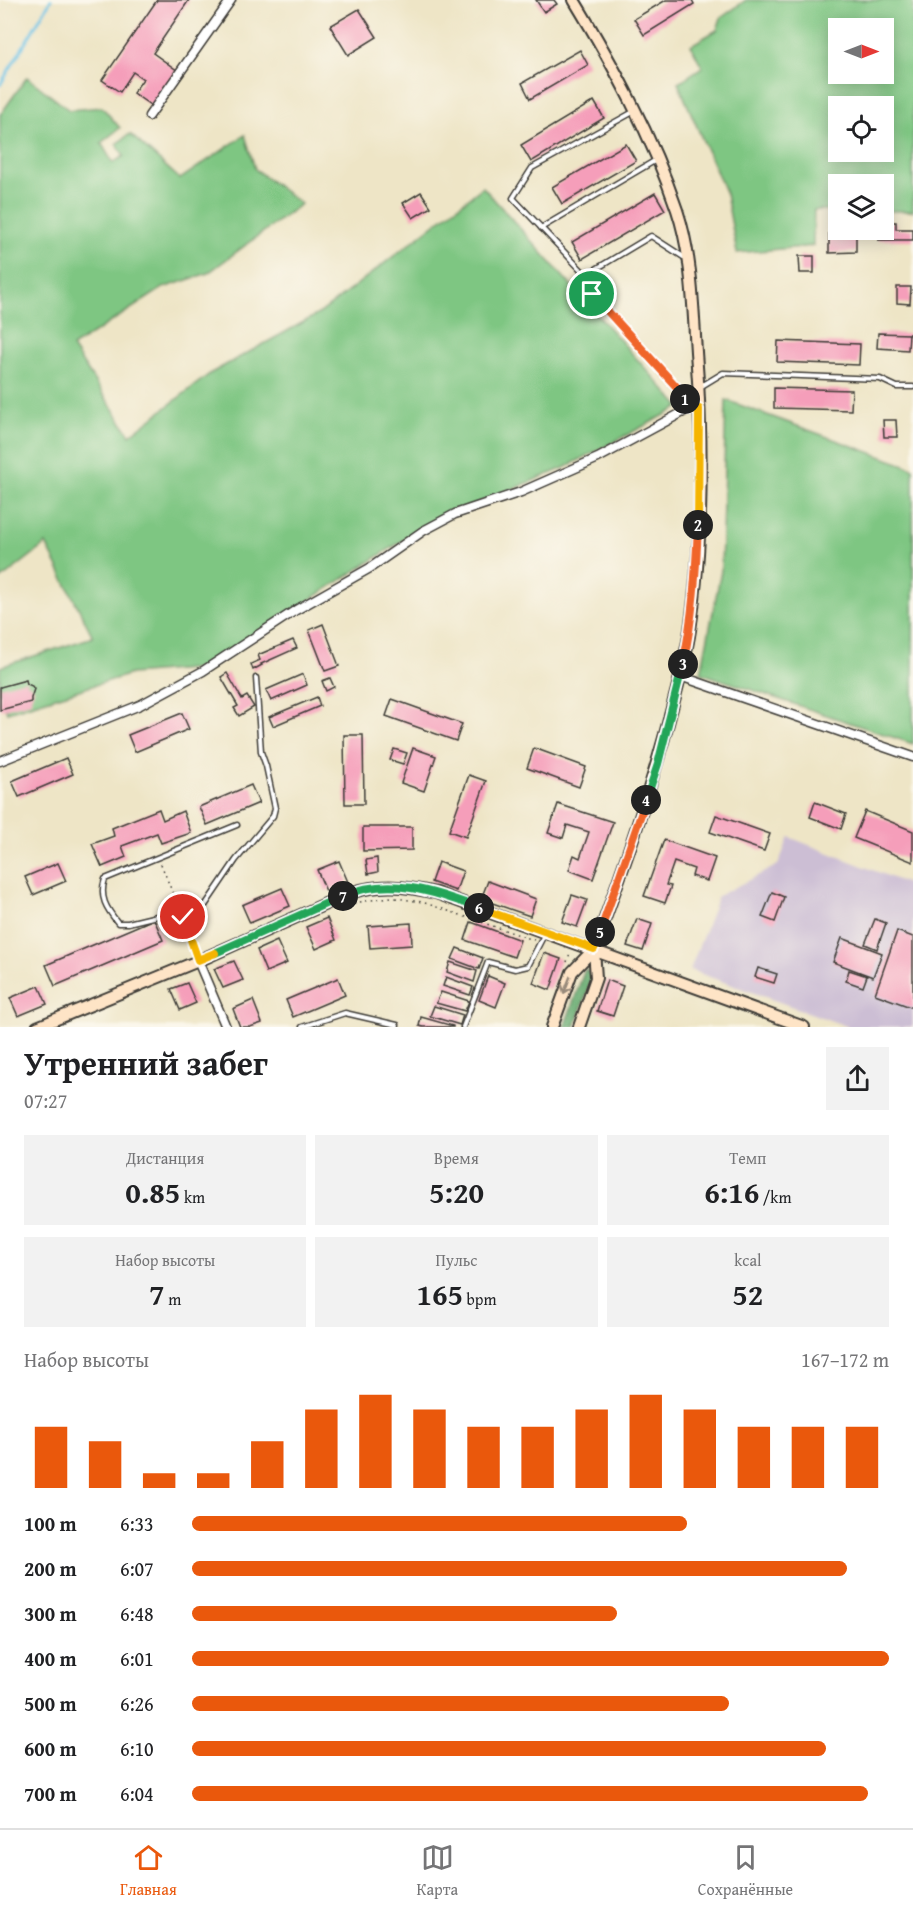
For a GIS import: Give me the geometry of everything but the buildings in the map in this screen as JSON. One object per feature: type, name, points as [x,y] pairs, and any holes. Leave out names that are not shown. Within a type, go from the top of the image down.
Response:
[{"type":"street","points":[[149,116],[231,0]]},
{"type":"street","points":[[574,0],[604,48],[635,111],[677,211],[688,260],[699,387],[699,498],[695,588],[690,632],[658,764],[594,949],[596,978],[579,1027]]},
{"type":"street","points":[[0,761],[140,705],[203,671],[296,610],[370,568],[423,531],[455,514],[521,492],[598,458],[687,410],[699,409]]},
{"type":"street","points":[[680,676],[913,757]]},
{"type":"street","points":[[38,1027],[350,893],[368,887],[386,885],[436,892],[804,1027]]},
{"type":"street","points":[[552,1027],[572,972],[594,949]]},
{"type":"street","points":[[198,960],[226,1027]]},
{"type":"lane","points":[[635,111],[532,168],[513,198],[586,275],[592,294],[684,395],[687,410]]},
{"type":"lane","points":[[541,228],[657,160]]},
{"type":"lane","points":[[586,275],[651,237],[688,260]]},
{"type":"lane","points":[[699,387],[723,373],[880,379],[897,387],[913,387]]},
{"type":"lane","points":[[237,825],[105,879],[101,892],[108,911],[118,923],[128,923],[161,915],[183,917],[200,913],[236,860],[273,816],[275,808],[261,752],[256,678]]},
{"type":"lane","points":[[183,917],[198,960]]},
{"type":"lane","points":[[463,1027],[488,962],[515,969],[528,966],[545,932]]},
{"type":"lane","points":[[302,1027],[345,1013],[397,1025]]},
{"type":"path","points":[[158,857],[176,903]]},
{"type":"path","points":[[353,903],[388,897],[422,902],[541,943]]},
{"type":"path","points":[[567,964],[571,953]]},
{"type":"shaded area","points":[[789,837],[913,886],[913,1027],[849,1027],[690,970],[718,896],[778,865]]},
{"type":"green space","points":[[746,0],[913,0],[913,211],[894,211],[894,174],[828,174],[828,210],[814,210],[813,246],[737,253],[726,194],[678,83],[702,67],[691,45],[717,30],[721,18]]},
{"type":"green space","points":[[27,77],[69,110],[102,107],[120,128],[101,143],[113,163],[124,156],[116,144],[130,134],[180,179],[245,135],[255,169],[301,204],[208,273],[163,288],[72,347],[130,435],[211,373],[320,313],[483,187],[680,407],[564,468],[432,522],[203,668],[131,674],[7,712],[0,692],[0,667],[93,637],[46,544],[0,580],[0,115]]},
{"type":"green space","points":[[726,400],[913,468],[913,744],[701,673],[721,571]]},
{"type":"green space","points":[[585,969],[593,976],[575,1027],[564,1027]]},
{"type":"waterway","points":[[0,85],[51,0]]},
{"type":"route","points":[[183,917],[198,960],[350,893],[368,887],[386,885],[436,892],[594,949],[658,764],[690,632],[695,588],[699,498],[699,409],[687,410],[684,395],[592,294]]}]
